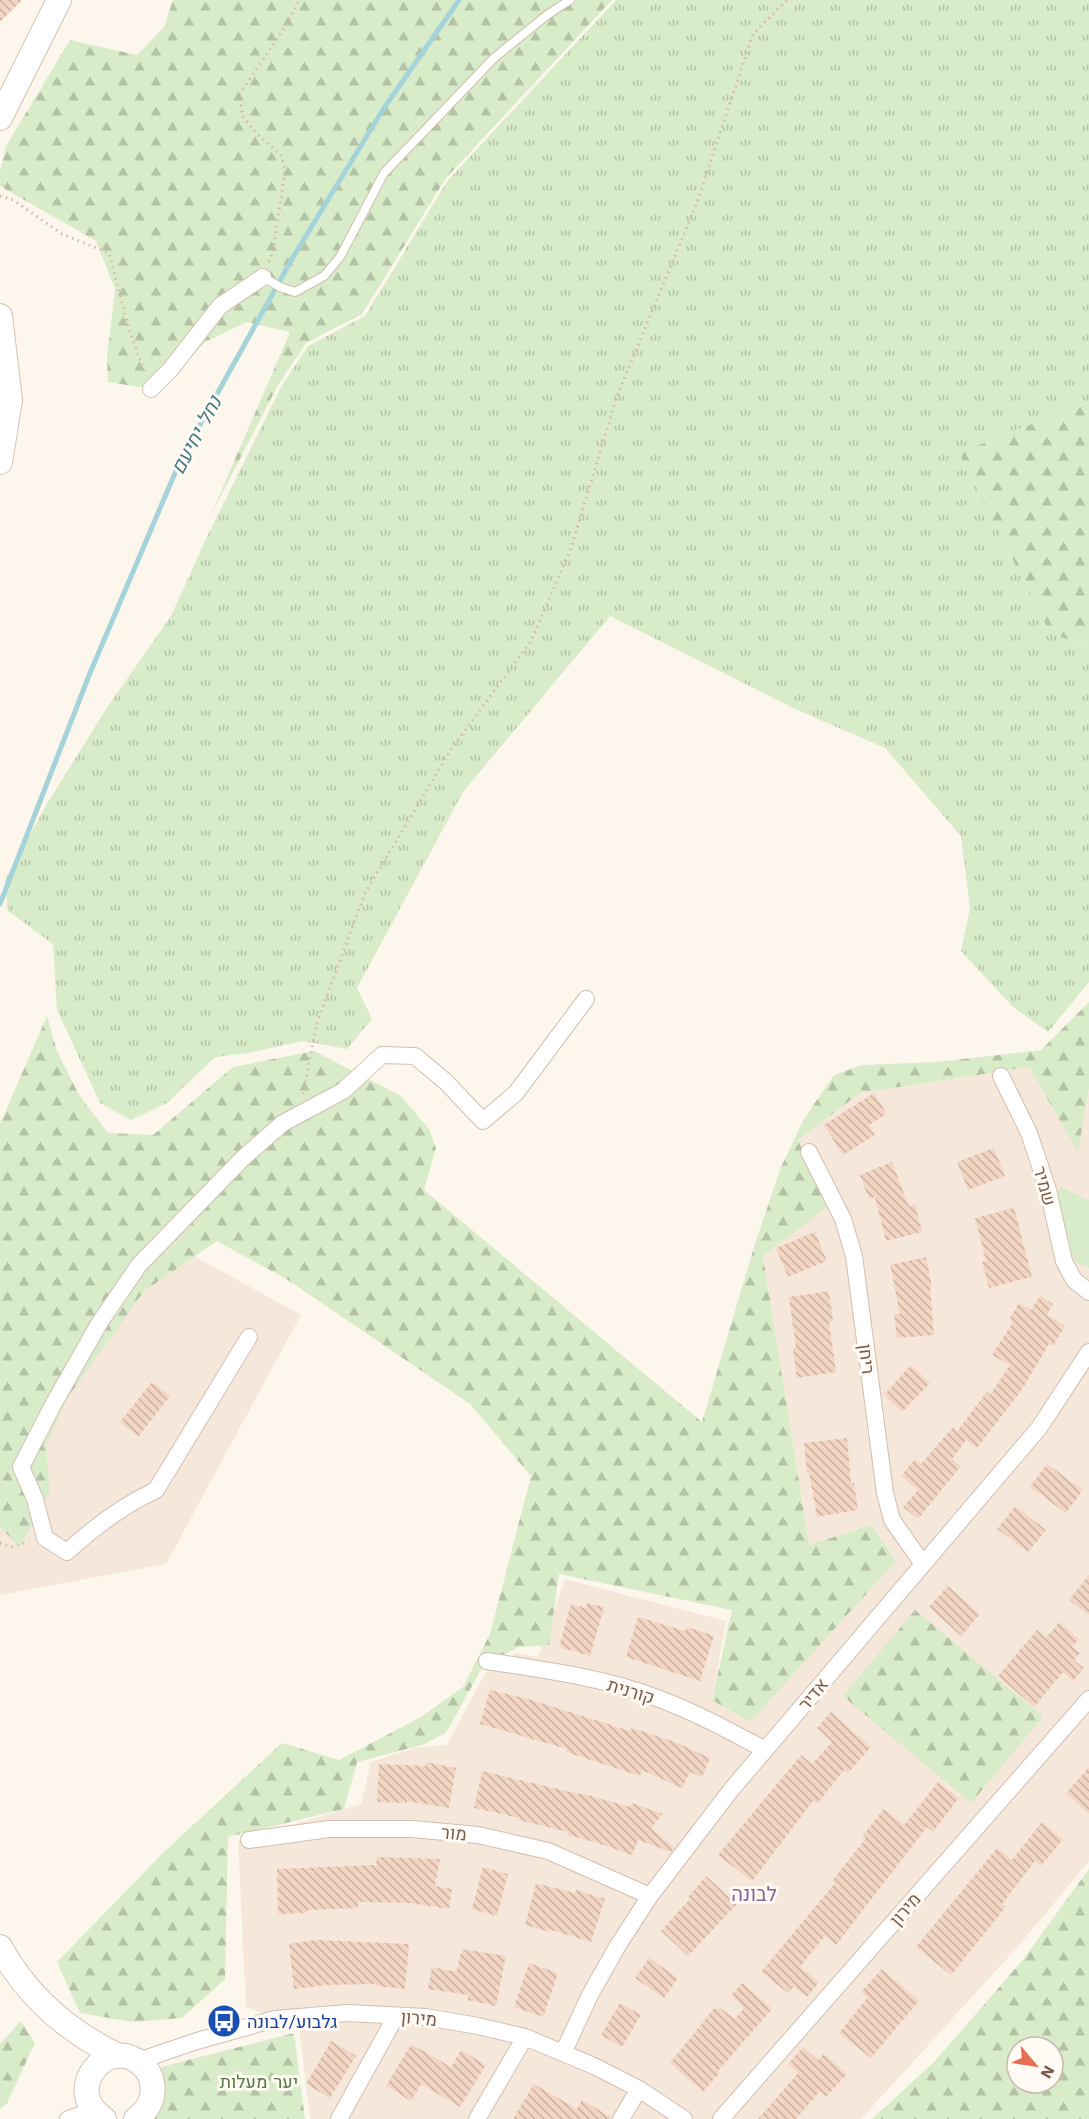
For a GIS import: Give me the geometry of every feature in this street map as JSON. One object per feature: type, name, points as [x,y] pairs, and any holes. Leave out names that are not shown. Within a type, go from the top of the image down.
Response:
[{"type":"main road","points":[[0,118],[59,0]]},
{"type":"main road","points":[[0,316],[10,400],[0,462]]},
{"type":"main road","points":[[0,1947],[22,1980],[49,2011],[75,2047],[89,2076]]},
{"type":"main road","points":[[49,2011],[90,2041],[129,2059],[151,2077],[153,2086],[145,2115]]},
{"type":"main road","points":[[99,2115],[88,2102],[86,2091],[89,2076],[99,2063],[108,2058],[129,2059]]},
{"type":"street","points":[[151,389],[176,364],[220,306],[263,277]]},
{"type":"street","points":[[249,1337],[156,1490],[130,1503],[90,1531],[67,1552],[45,1538],[35,1499],[21,1467],[54,1403],[100,1322],[139,1265],[243,1158],[283,1123],[343,1091],[382,1055],[415,1056],[446,1082],[483,1121],[516,1093],[586,999]]},
{"type":"street","name":"שמיר","points":[[1001,1076],[1029,1132],[1048,1190],[1064,1261],[1074,1280],[1089,1293]]},
{"type":"street","name":"ריחן","points":[[809,1152],[843,1219],[854,1256],[885,1493],[892,1520],[923,1564]]},
{"type":"street","name":"אדיר","points":[[563,2054],[590,1995],[650,1896],[731,1790],[1039,1428],[1089,1352]]},
{"type":"street","name":"קורנית","points":[[487,1661],[586,1677],[656,1697],[712,1722],[765,1750]]},
{"type":"street","name":"מירון","points":[[721,2119],[1089,1699]]},
{"type":"street","name":"מור","points":[[249,1840],[329,1829],[412,1829],[478,1835],[548,1851],[650,1896]]},
{"type":"street","name":"מירון","points":[[129,2059],[275,2019],[347,2013],[426,2017],[525,2037],[594,2066],[639,2089],[684,2119]]},
{"type":"street","points":[[339,2119],[396,2016]]},
{"type":"street","points":[[477,2119],[525,2037]]},
{"type":"street","points":[[621,2119],[639,2089]]},
{"type":"street","points":[[68,2119],[99,2115]]},
{"type":"lane","points":[[263,277],[280,287],[295,292],[324,276],[340,257],[384,173],[494,58],[547,15],[570,0]]},
{"type":"path","points":[[263,277],[273,252],[285,170],[281,155],[258,135],[243,117],[239,95],[287,24],[299,0]]},
{"type":"path","points":[[300,1114],[317,1023],[365,892],[452,748],[531,641],[571,548],[617,396],[696,205],[753,34],[787,0]]},
{"type":"path","points":[[0,196],[13,200],[62,234],[109,253],[130,333],[151,389]]},
{"type":"path","points":[[0,1543],[11,1547],[45,1538]]},
{"type":"shaded area","points":[[1029,1067],[1078,1151],[1089,1088],[1089,1861],[1021,1943],[861,2119],[310,2119],[299,2026],[246,2007],[238,1841],[361,1804],[371,1762],[414,1748],[447,1745],[489,1666],[517,1653],[538,1657],[565,1579],[726,1621],[712,1700],[751,1722],[872,1525],[809,1546],[763,1255],[829,1206],[798,1140],[860,1093]]},
{"type":"shaded area","points":[[109,1209],[301,1315],[166,1564],[0,1595],[0,1416]]},
{"type":"green space","points":[[173,0],[612,0],[446,178],[362,314],[306,343],[278,385],[210,517],[290,332],[247,322],[205,342],[159,390],[108,382],[107,357],[115,289],[96,241],[0,186],[0,172],[6,146],[70,40],[137,55],[164,27]]},
{"type":"green space","points":[[616,0],[1089,0],[1089,401],[960,453],[1050,633],[1089,647],[1089,982],[1048,1032],[1013,1007],[961,951],[970,908],[961,836],[885,748],[795,709],[610,616],[463,792],[357,988],[372,1019],[347,1049],[302,1041],[249,1053],[215,1057],[167,1103],[131,1120],[100,1103],[57,1010],[53,944],[8,911],[5,880],[48,802],[106,709],[171,616],[205,541],[281,387],[308,346],[365,316],[448,180]]},
{"type":"green space","points":[[1089,401],[1089,647],[1050,633],[959,453]]},
{"type":"green space","points":[[1089,1002],[1089,1088],[1078,1152],[1029,1067],[860,1093],[798,1140],[829,1206],[763,1256],[809,1545],[872,1525],[896,1561],[750,1722],[712,1700],[732,1610],[559,1574],[549,1645],[519,1647],[483,1666],[446,1733],[422,1745],[357,1762],[344,1809],[228,1837],[225,1979],[182,2018],[133,2022],[80,2013],[57,1962],[164,1852],[282,1743],[339,1760],[421,1717],[463,1687],[490,1634],[531,1476],[470,1404],[288,1280],[217,1241],[144,1291],[68,1397],[46,1445],[50,1492],[20,1547],[0,1527],[0,1124],[47,1016],[57,1051],[79,1095],[108,1133],[153,1135],[233,1067],[314,1051],[401,1096],[429,1129],[436,1148],[424,1190],[702,1422],[754,1247],[781,1167],[804,1119],[834,1075],[862,1065],[937,1062],[1041,1050]]},
{"type":"green space","points":[[1060,1187],[1089,1200],[1089,1268],[1079,1264],[1073,1257],[1057,1193]]},
{"type":"green space","points":[[915,1610],[1043,1717],[971,1803],[843,1696]]},
{"type":"green space","points":[[1089,1869],[1089,2119],[872,2119],[934,2062],[1022,1961]]},
{"type":"green space","points":[[21,2021],[35,2043],[7,2103],[0,2109],[0,2044]]},
{"type":"green space","name":"יער מעלות","points":[[294,2033],[305,2119],[149,2119],[145,2071]]},
{"type":"building","points":[[0,0],[22,0],[0,22]]},
{"type":"building","points":[[874,1093],[887,1114],[869,1125],[875,1135],[843,1155],[824,1125]]},
{"type":"building","points":[[994,1148],[1005,1176],[968,1190],[957,1162]]},
{"type":"building","points":[[892,1162],[909,1206],[915,1204],[922,1232],[886,1241],[875,1197],[869,1199],[860,1175]]},
{"type":"building","points":[[1014,1208],[1032,1277],[989,1288],[982,1262],[986,1261],[975,1218]]},
{"type":"building","points":[[815,1232],[827,1261],[788,1277],[776,1248]]},
{"type":"building","points":[[926,1257],[932,1287],[930,1287],[934,1335],[897,1338],[894,1314],[900,1314],[890,1265]]},
{"type":"building","points":[[829,1291],[833,1322],[829,1322],[836,1372],[797,1378],[793,1348],[796,1348],[789,1297]]},
{"type":"building","points":[[1040,1296],[1053,1304],[1047,1315],[1065,1326],[1053,1346],[1049,1344],[1021,1391],[977,1448],[966,1440],[952,1459],[961,1466],[918,1519],[903,1507],[918,1490],[901,1476],[915,1459],[921,1464],[953,1427],[957,1431],[987,1392],[990,1395],[1010,1365],[992,1355],[1013,1322],[1009,1320],[1019,1303],[1031,1310]]},
{"type":"building","points":[[911,1365],[930,1383],[902,1412],[884,1395]]},
{"type":"building","points":[[152,1382],[170,1396],[138,1437],[120,1422]]},
{"type":"building","points":[[847,1438],[851,1483],[854,1483],[858,1510],[817,1517],[809,1472],[807,1473],[804,1443]]},
{"type":"building","points":[[1047,1464],[1083,1490],[1066,1513],[1030,1487]]},
{"type":"building","points":[[1015,1506],[1046,1530],[1028,1552],[997,1529]]},
{"type":"building","points":[[1089,1575],[1089,1615],[1069,1600]]},
{"type":"building","points":[[948,1586],[980,1614],[961,1636],[929,1607]]},
{"type":"building","points":[[587,1603],[604,1607],[590,1656],[559,1647],[571,1604],[586,1608]]},
{"type":"building","points":[[638,1617],[685,1631],[687,1627],[714,1636],[700,1681],[626,1657]]},
{"type":"building","points":[[1059,1622],[1079,1639],[1072,1647],[1080,1653],[1074,1660],[1084,1668],[1073,1681],[1063,1672],[1034,1707],[998,1676],[1037,1630],[1046,1638]]},
{"type":"building","points":[[490,1690],[528,1699],[630,1731],[632,1728],[675,1742],[710,1758],[702,1777],[690,1772],[682,1788],[642,1770],[640,1776],[566,1752],[567,1749],[480,1724]]},
{"type":"building","points":[[831,1712],[871,1747],[848,1773],[844,1770],[817,1804],[813,1801],[752,1881],[718,1855],[801,1755],[812,1764],[832,1742],[817,1728]]},
{"type":"building","points":[[425,1762],[456,1768],[449,1808],[407,1801],[407,1803],[377,1802],[379,1764],[425,1766]]},
{"type":"building","points":[[1089,1767],[1089,1814],[1066,1793]]},
{"type":"building","points":[[482,1771],[630,1807],[632,1803],[663,1814],[651,1828],[674,1848],[671,1852],[638,1840],[632,1855],[567,1835],[568,1832],[474,1808]]},
{"type":"building","points":[[938,1782],[959,1798],[933,1832],[927,1827],[836,1945],[825,1936],[800,1967],[819,1982],[807,1997],[794,1987],[788,1993],[761,1972],[835,1883],[832,1881],[866,1838],[863,1835],[884,1809],[904,1825]]},
{"type":"building","points":[[1042,1822],[1063,1839],[1041,1866],[1035,1861],[1002,1904],[1006,1907],[951,1975],[916,1947],[997,1848],[1012,1860]]},
{"type":"building","points":[[377,1857],[440,1859],[435,1886],[452,1889],[449,1909],[411,1903],[358,1902],[358,1908],[307,1910],[307,1913],[278,1914],[277,1869],[376,1865]]},
{"type":"building","points":[[483,1867],[508,1874],[497,1916],[472,1909]]},
{"type":"building","points":[[706,1876],[737,1904],[688,1956],[661,1931],[690,1899],[688,1897]]},
{"type":"building","points":[[536,1883],[575,1893],[576,1890],[605,1899],[591,1942],[525,1925]]},
{"type":"building","points":[[316,1940],[409,1944],[405,1989],[376,1986],[376,1984],[326,1985],[294,1989],[289,1944]]},
{"type":"building","points":[[462,1949],[506,1956],[496,2006],[467,2000],[469,1995],[428,1989],[432,1967],[456,1972]]},
{"type":"building","points":[[649,1958],[678,1978],[664,1998],[635,1978]]},
{"type":"building","points":[[529,1963],[558,1973],[543,2017],[514,2007]]},
{"type":"building","points":[[882,1969],[919,2001],[871,2058],[839,2033],[868,1997],[861,1992]]},
{"type":"building","points":[[742,1983],[772,2009],[718,2071],[720,2072],[703,2092],[670,2063],[715,2007],[735,2019],[744,2008],[731,1995]]},
{"type":"building","points":[[620,2003],[641,2015],[622,2047],[601,2035]]},
{"type":"building","points":[[331,2041],[356,2056],[330,2098],[306,2084]]},
{"type":"building","points":[[411,2044],[451,2067],[461,2050],[486,2065],[460,2107],[421,2084],[411,2101],[386,2086]]},
{"type":"building","points":[[803,2047],[818,2060],[824,2054],[847,2074],[826,2097],[820,2091],[796,2119],[758,2119],[798,2073],[788,2064]]},
{"type":"building","points":[[534,2084],[577,2109],[582,2100],[611,2119],[513,2119]]},
{"type":"waterway","name":"נחל יחיעם","points":[[0,904],[90,673],[181,459],[293,257],[384,108],[459,0]]},
{"type":"place","name":"גלבוע/לבונה","points":[[224,2021]]},
{"type":"district","name":"לבונה","points":[[754,1894]]}]
